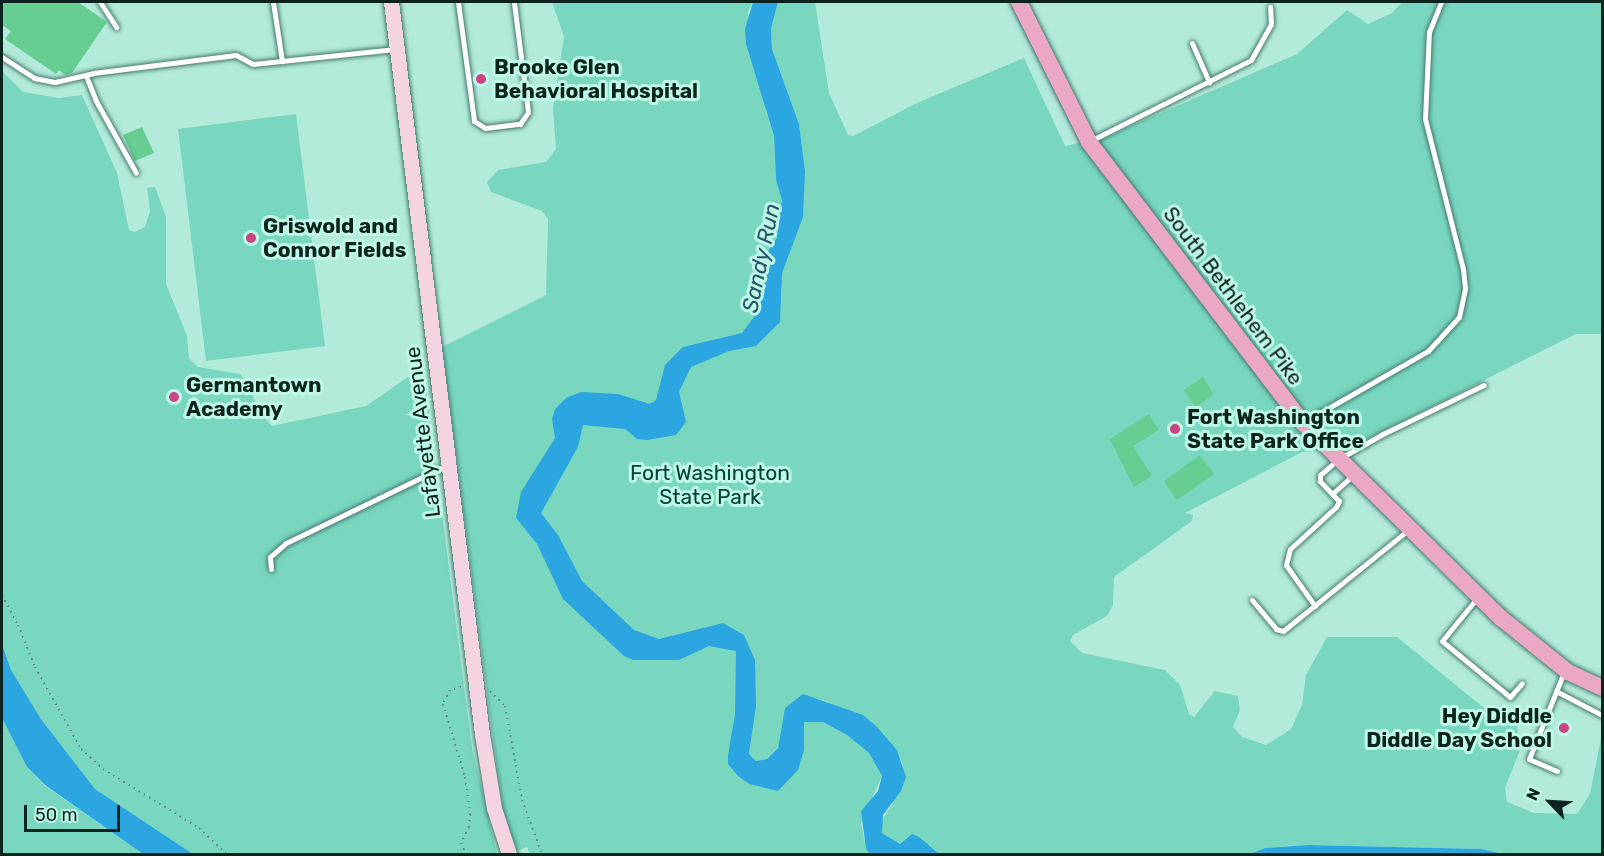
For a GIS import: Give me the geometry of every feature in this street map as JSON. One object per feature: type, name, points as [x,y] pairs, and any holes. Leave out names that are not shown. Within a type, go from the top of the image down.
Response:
[{"type":"main road","name":"Lafayette Avenue","points":[[391,2],[485,759],[494,808],[509,855]]},
{"type":"main road","name":"South Bethlehem Pike","points":[[1019,2],[1089,142],[1303,423],[1353,476],[1478,597],[1565,670],[1602,688]]},
{"type":"lane","points":[[100,2],[116,27]]},
{"type":"lane","points":[[273,2],[282,61]]},
{"type":"lane","points":[[458,2],[474,121],[485,128],[520,123],[528,112],[514,2]]},
{"type":"lane","points":[[1303,423],[1428,351],[1459,317],[1465,288],[1463,269],[1425,119],[1429,32],[1441,2]]},
{"type":"lane","points":[[1089,142],[1251,60],[1271,24],[1270,7]]},
{"type":"lane","points":[[1192,43],[1209,82]]},
{"type":"lane","points":[[2,57],[34,78],[70,82],[86,76],[236,55],[253,64],[396,48]]},
{"type":"lane","points":[[86,76],[96,101],[136,173]]},
{"type":"lane","points":[[1315,606],[1286,564],[1290,549],[1336,507],[1339,501],[1320,475],[1337,460],[1460,394],[1484,385]]},
{"type":"lane","points":[[271,569],[270,557],[286,543],[448,465]]},
{"type":"lane","points":[[1332,494],[1353,476]]},
{"type":"lane","points":[[1252,600],[1276,629],[1283,631],[1410,529]]},
{"type":"lane","points":[[1478,597],[1442,641],[1510,697],[1522,683]]},
{"type":"lane","points":[[1557,771],[1529,759],[1565,670]]},
{"type":"lane","points":[[1556,691],[1602,715]]},
{"type":"path","points":[[2,596],[18,625],[35,668],[86,754],[103,769],[199,828],[227,855]]},
{"type":"path","points":[[466,686],[450,690],[443,704],[465,777],[469,827],[461,843],[466,855]]},
{"type":"path","points":[[487,690],[498,695],[505,706],[522,800],[542,855]]},
{"type":"green space","name":"Fort Washington State Park","points":[[552,2],[753,2],[748,12],[766,111],[774,136],[776,181],[804,167],[799,124],[772,49],[771,29],[778,2],[815,2],[829,93],[848,135],[853,136],[919,102],[1024,58],[1065,146],[1103,138],[1297,54],[1347,10],[1368,24],[1392,13],[1402,2],[1602,2],[1602,334],[1576,334],[1347,449],[1302,452],[1185,513],[1193,515],[1192,521],[1114,577],[1113,605],[1107,616],[1073,635],[1070,641],[1082,653],[1165,670],[1180,685],[1189,714],[1194,717],[1215,691],[1238,696],[1240,710],[1233,727],[1242,737],[1266,745],[1291,729],[1302,705],[1306,675],[1327,637],[1397,637],[1484,708],[1517,726],[1520,750],[1505,788],[1507,802],[1534,813],[1577,814],[1590,794],[1602,733],[1602,854],[1503,854],[1481,849],[1308,845],[1265,848],[1250,854],[939,854],[908,837],[900,844],[882,833],[880,823],[892,805],[903,765],[897,751],[877,727],[823,700],[783,720],[778,747],[767,759],[756,761],[749,754],[752,735],[738,776],[804,738],[804,722],[823,722],[847,735],[869,753],[882,776],[861,823],[866,849],[870,854],[530,854],[527,847],[518,851],[504,819],[442,347],[546,295],[548,219],[542,211],[491,192],[487,182],[498,170],[546,162],[556,149],[553,108],[564,37]]},
{"type":"green space","name":"Germantown Academy","points":[[2,71],[23,92],[59,98],[82,95],[117,173],[129,230],[135,232],[145,227],[150,211],[147,188],[155,187],[166,217],[166,284],[187,336],[189,358],[198,367],[240,374],[249,386],[259,412],[272,426],[366,406],[411,375],[425,381],[472,748],[497,854],[193,854],[95,789],[41,719],[11,670],[2,644]]},
{"type":"green space","name":"Griswold and Connor Fields","points":[[296,114],[325,346],[206,361],[178,129]]},
{"type":"green space","points":[[2,718],[27,767],[44,785],[143,854],[2,854]]},
{"type":"water","points":[[753,2],[778,2],[771,29],[772,49],[799,124],[805,171],[803,217],[782,273],[780,322],[756,346],[729,351],[691,367],[679,392],[686,422],[676,435],[647,440],[637,439],[625,429],[583,425],[578,447],[541,513],[558,535],[582,581],[634,630],[659,639],[723,623],[744,635],[755,660],[756,706],[749,754],[756,761],[767,759],[778,748],[785,708],[803,694],[863,715],[897,750],[906,777],[901,791],[883,815],[882,833],[900,844],[912,834],[939,854],[870,854],[866,849],[861,811],[878,791],[882,776],[869,753],[847,735],[823,722],[804,722],[804,750],[798,770],[778,791],[749,784],[738,776],[728,764],[735,714],[736,651],[709,646],[679,660],[633,660],[624,656],[563,599],[537,544],[516,518],[521,492],[555,438],[552,419],[555,409],[566,398],[581,392],[618,394],[650,404],[656,400],[665,365],[683,347],[742,333],[757,313],[764,257],[777,238],[782,200],[776,180],[774,136],[746,44],[745,29]]},
{"type":"water","points":[[2,644],[11,670],[41,719],[95,789],[193,854],[143,854],[45,785],[27,767],[2,718]]},
{"type":"water","points":[[1308,845],[1481,849],[1503,854],[1250,854],[1265,848]]},
{"type":"building","points":[[2,2],[78,2],[107,22],[72,73],[65,75],[59,70],[56,74],[5,39],[11,31],[2,25]]},
{"type":"building","points":[[142,127],[154,153],[135,161],[123,135]]},
{"type":"building","points":[[1203,377],[1214,395],[1195,407],[1184,390]]},
{"type":"building","points":[[1149,414],[1159,430],[1133,446],[1152,476],[1134,487],[1110,439]]},
{"type":"building","points":[[1200,455],[1214,474],[1177,500],[1164,481]]},
{"type":"place","name":"Brooke Glen Behavioral Hospital","points":[[481,79]]},
{"type":"place","name":"Griswold and Connor Fields","points":[[251,238]]},
{"type":"place","name":"Germantown Academy","points":[[174,397]]},
{"type":"place","name":"Fort Washington State Park Office","points":[[1175,429]]},
{"type":"place","name":"Hey Diddle Diddle Day School","points":[[1564,728]]},
{"type":"water label","name":"Sandy Run","points":[[761,258]]}]
